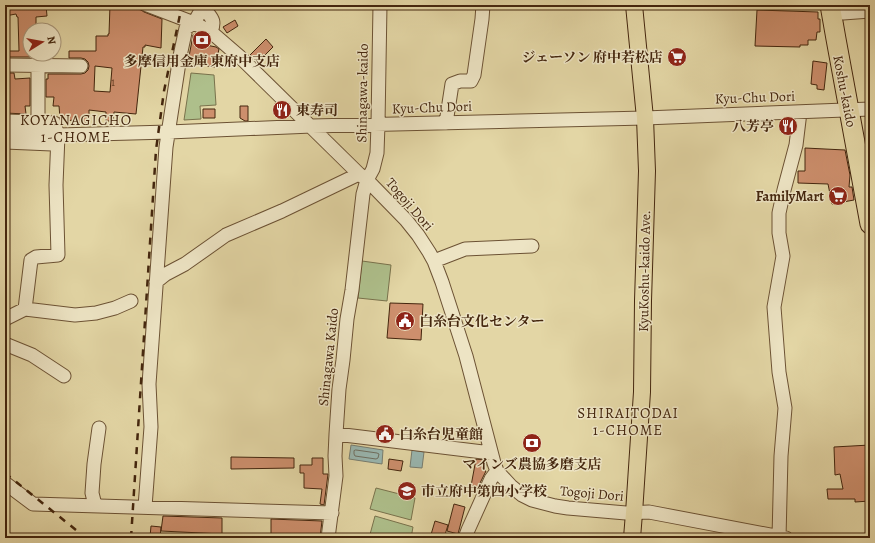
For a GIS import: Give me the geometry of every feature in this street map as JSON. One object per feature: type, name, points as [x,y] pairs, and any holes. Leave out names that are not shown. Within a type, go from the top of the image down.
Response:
[{"type":"highway","name":"Koshu-kaido","points":[[838,8],[859,110],[870,178]]},
{"type":"highway","name":"Koshu-kaido","points":[[859,110],[870,224]]},
{"type":"main road","name":"KyuKoshu-kaido Ave.","points":[[632,538],[642,392],[647,171],[645,118],[634,5]]},
{"type":"street","name":"Togoji Dori","points":[[147,5],[189,21],[211,32],[240,56],[406,220],[429,252],[442,282],[466,356],[490,453],[497,472],[516,490],[532,500],[555,506],[626,513],[649,512],[781,538]]},
{"type":"street","name":"Shinagawa-kaido","points":[[363,177],[372,169],[377,153],[380,5]]},
{"type":"street","points":[[446,123],[452,84],[460,81],[471,81],[474,75],[483,5]]},
{"type":"street","points":[[145,507],[151,426],[149,384],[166,147],[180,56],[186,28],[189,21],[204,6],[212,19],[213,25],[211,32]]},
{"type":"street","points":[[838,8],[870,11]]},
{"type":"street","points":[[5,65],[81,66]]},
{"type":"street","points":[[38,66],[38,122]]},
{"type":"street","name":"Kyu-Chu Dori","points":[[5,132],[58,135],[144,133],[312,126],[645,118],[859,110]]},
{"type":"street","points":[[781,538],[781,456],[785,408],[779,372],[774,307],[783,256],[779,233],[779,213],[796,145],[800,112]]},
{"type":"street","points":[[5,121],[54,123],[58,135],[56,185],[58,255],[36,257],[31,260],[24,309]]},
{"type":"street","points":[[5,142],[52,144],[58,135]]},
{"type":"street","points":[[156,282],[166,274],[185,264],[226,234],[363,177]]},
{"type":"street","name":"Shinagawa Kaido","points":[[328,538],[336,476],[336,434],[347,319],[352,290],[363,194],[363,177]]},
{"type":"street","points":[[434,261],[466,249],[532,246]]},
{"type":"street","points":[[5,319],[24,309],[76,315],[96,313],[115,308],[132,301]]},
{"type":"street","points":[[5,344],[32,355],[64,376]]},
{"type":"street","points":[[95,506],[92,493],[99,428]]},
{"type":"street","points":[[336,434],[490,453]]},
{"type":"street","points":[[465,538],[491,479],[497,472]]},
{"type":"street","points":[[5,483],[33,504],[332,513]]},
{"type":"green space","points":[[191,73],[214,75],[216,105],[200,106],[201,119],[184,120]]},
{"type":"green space","points":[[362,261],[391,265],[387,301],[358,298]]},
{"type":"green space","points":[[376,488],[415,498],[411,520],[370,509]]},
{"type":"green space","points":[[375,516],[413,527],[411,538],[369,538]]},
{"type":"water","points":[[351,445],[383,450],[382,464],[349,459]]},
{"type":"water","points":[[412,450],[424,452],[422,468],[410,467]]},
{"type":"building","points":[[5,5],[46,5],[47,16],[36,17],[36,22],[22,22],[22,57],[9,57],[9,51],[19,51],[18,17],[16,14],[5,16]]},
{"type":"building","points":[[110,5],[124,5],[162,19],[161,48],[145,45],[145,47],[143,47],[136,114],[114,112],[113,121],[106,121],[106,112],[89,110],[89,123],[75,123],[75,120],[62,121],[60,118],[59,106],[53,106],[54,97],[46,97],[46,79],[48,79],[48,74],[85,73],[88,70],[88,62],[81,58],[69,58],[69,51],[96,51],[96,36],[108,36]],"holes":[[[95,66],[112,68],[110,92],[94,91]]]},
{"type":"building","points":[[757,10],[818,12],[818,19],[820,19],[820,32],[817,32],[816,40],[808,40],[808,45],[800,45],[800,47],[755,46]]},
{"type":"building","points":[[235,20],[238,26],[227,33],[223,27]]},
{"type":"building","points":[[193,35],[207,39],[206,45],[219,49],[215,67],[188,62]]},
{"type":"building","points":[[266,39],[273,47],[257,63],[250,55]]},
{"type":"building","points":[[813,61],[827,63],[824,90],[817,89],[817,85],[811,84]]},
{"type":"building","points":[[5,73],[14,73],[15,79],[30,78],[30,106],[25,106],[26,114],[5,113]]},
{"type":"building","points":[[240,106],[248,106],[248,121],[240,118]]},
{"type":"building","points":[[203,109],[215,109],[215,118],[203,118]]},
{"type":"building","points":[[805,148],[845,150],[850,175],[849,187],[852,187],[854,200],[832,204],[828,184],[798,183],[798,171],[805,171]]},
{"type":"building","name":"白糸台文化センター","points":[[390,303],[423,304],[421,340],[387,338]]},
{"type":"building","points":[[870,445],[870,501],[855,502],[855,499],[828,499],[827,489],[843,489],[840,474],[835,475],[834,447]]},
{"type":"building","points":[[231,457],[294,458],[294,468],[231,469]]},
{"type":"building","points":[[312,458],[323,458],[323,474],[328,474],[324,505],[320,504],[322,489],[304,488],[304,473],[300,473],[300,465],[312,465]]},
{"type":"building","points":[[389,459],[403,461],[401,471],[388,469]]},
{"type":"building","points":[[476,459],[485,460],[486,463],[486,471],[478,487],[471,486]]},
{"type":"building","points":[[454,504],[465,507],[458,534],[447,531]]},
{"type":"building","points":[[163,516],[222,518],[222,534],[161,531]]},
{"type":"building","points":[[271,519],[322,521],[320,538],[271,538]]},
{"type":"building","name":"市立府中第四小学校","points":[[435,521],[448,525],[444,538],[430,538]]},
{"type":"building","points":[[151,526],[161,527],[160,538],[150,537]]},
{"type":"railway","points":[[131,538],[156,150],[164,91],[182,5]]},
{"type":"railway","points":[[5,473],[86,538]]},
{"type":"place","name":"多摩信用金庫 東府中支店","points":[[202,40]]},
{"type":"place","name":"ジェーソン 府中若松店","points":[[677,57]]},
{"type":"place","name":"東寿司","points":[[282,110]]},
{"type":"place","name":"八芳亭","points":[[788,126]]},
{"type":"place","name":"FamilyMart","points":[[838,196]]},
{"type":"place","name":"白糸台文化センター","points":[[405,321]]},
{"type":"place","name":"白糸台児童館","points":[[385,434]]},
{"type":"place","name":"マインズ農協多磨支店","points":[[532,443]]},
{"type":"place","name":"市立府中第四小学校","points":[[407,491]]},
{"type":"district","name":"KOYANAGICHO 1-CHOME","points":[[76,128]]},
{"type":"district","name":"SHIRAITODAI 1-CHOME","points":[[628,422]]}]
